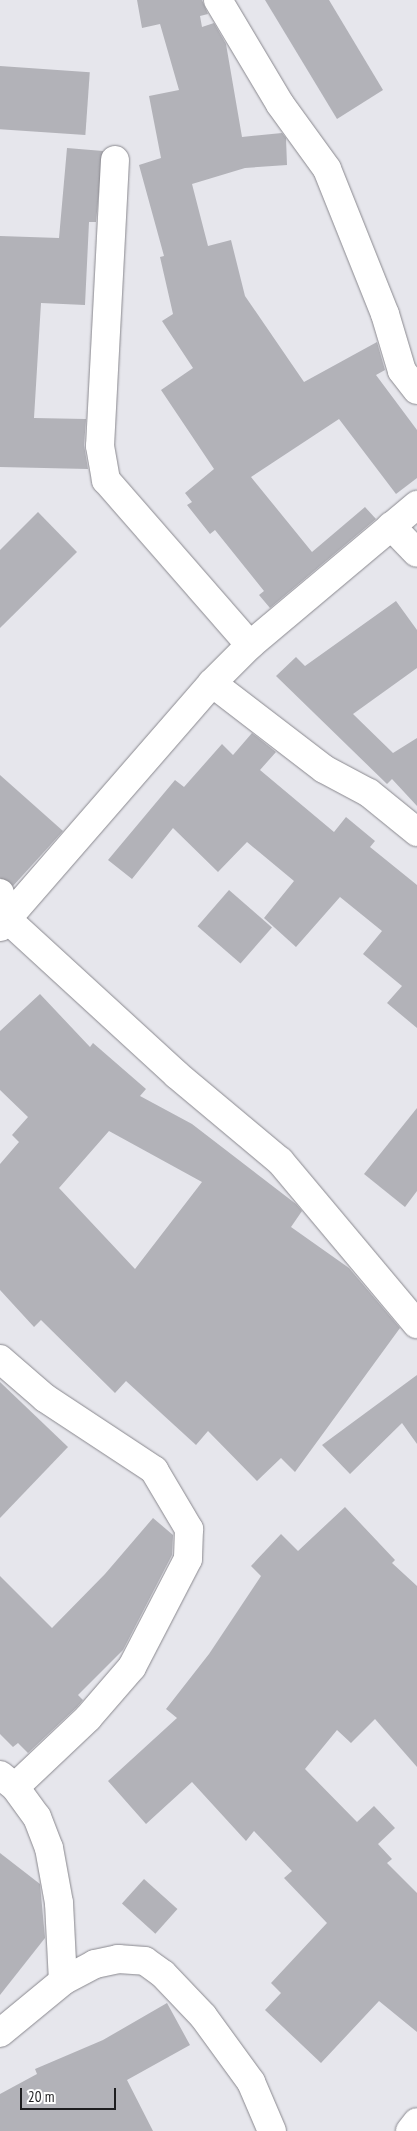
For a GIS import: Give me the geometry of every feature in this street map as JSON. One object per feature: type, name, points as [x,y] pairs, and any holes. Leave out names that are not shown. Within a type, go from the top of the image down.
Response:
[{"type":"street","points":[[218,0],[280,104],[327,169],[385,314],[402,371],[417,390]]},
{"type":"street","points":[[114,160],[100,446],[106,480],[250,645]]},
{"type":"street","points":[[417,506],[250,645],[212,683],[2,913],[177,1074],[280,1161],[417,1324]]},
{"type":"street","points":[[391,526],[417,553]]},
{"type":"street","points":[[212,683],[324,769],[369,792],[417,832]]},
{"type":"street","points":[[0,1359],[45,1398],[154,1470],[189,1529],[188,1559],[132,1667],[88,1718],[8,1781],[37,1817],[49,1848],[59,1903],[63,1981]]},
{"type":"street","points":[[0,2033],[63,1981],[95,1964],[118,1959],[145,1961],[163,1974],[203,2016],[251,2082],[272,2131]]},
{"type":"street","points":[[410,2131],[417,2122]]},
{"type":"building","points":[[137,0],[202,0],[208,14],[200,16],[202,27],[214,23],[226,44],[242,137],[282,133],[286,138],[287,165],[245,168],[192,184],[208,246],[231,240],[245,296],[304,382],[377,342],[385,370],[376,375],[417,430],[417,478],[396,494],[339,419],[251,477],[312,552],[365,507],[376,519],[270,608],[259,595],[264,591],[215,530],[210,534],[187,505],[192,502],[185,493],[214,469],[161,390],[193,368],[162,321],[173,314],[160,257],[164,256],[139,165],[161,158],[149,96],[179,90],[160,24],[142,28]]},
{"type":"building","points":[[265,0],[329,0],[383,90],[337,119]]},
{"type":"building","points":[[0,66],[90,72],[85,135],[0,129]]},
{"type":"building","points":[[67,148],[103,151],[96,222],[89,222],[85,305],[41,303],[34,418],[86,419],[84,445],[88,469],[0,467],[0,236],[59,238]]},
{"type":"building","points":[[38,512],[77,552],[0,628],[0,550]]},
{"type":"building","points":[[396,601],[417,630],[417,668],[353,714],[393,753],[417,738],[417,806],[392,779],[387,784],[276,676],[296,657],[305,666]]},
{"type":"building","points":[[252,733],[276,752],[260,770],[334,832],[346,817],[375,841],[370,847],[417,885],[417,1028],[387,1003],[402,986],[363,954],[382,931],[340,897],[296,947],[264,918],[294,881],[247,842],[218,872],[173,828],[132,879],[108,860],[175,780],[184,787],[222,744],[233,755]]},
{"type":"building","points":[[0,775],[63,831],[13,886],[0,878]]},
{"type":"building","points":[[229,890],[272,927],[241,964],[198,926]]},
{"type":"building","points":[[40,994],[90,1047],[93,1043],[146,1089],[140,1096],[192,1124],[296,1204],[302,1211],[291,1227],[349,1268],[400,1328],[295,1472],[281,1458],[257,1481],[208,1431],[196,1445],[126,1381],[115,1393],[41,1320],[34,1327],[0,1290],[0,1164],[19,1142],[12,1135],[28,1117],[0,1090],[0,1031]],"holes":[[[109,1131],[202,1182],[135,1269],[59,1188]]]},
{"type":"building","points":[[417,1108],[417,1191],[405,1207],[364,1174]]},
{"type":"building","points":[[417,1375],[417,1444],[402,1423],[350,1474],[322,1445]]},
{"type":"building","points":[[0,1382],[68,1447],[0,1518]]},
{"type":"building","points":[[345,1507],[395,1560],[392,1563],[417,1586],[417,1767],[375,1719],[351,1743],[337,1730],[305,1769],[357,1822],[374,1806],[395,1828],[378,1844],[392,1859],[387,1863],[417,1893],[417,2032],[379,2001],[321,2063],[265,2010],[281,1993],[271,1983],[327,1923],[284,1878],[292,1871],[254,1831],[246,1841],[192,1782],[146,1824],[108,1781],[177,1718],[166,1709],[209,1654],[261,1576],[251,1566],[281,1534],[298,1551]]},
{"type":"building","points":[[153,1518],[173,1535],[172,1555],[123,1650],[78,1695],[83,1700],[77,1707],[28,1753],[18,1743],[13,1747],[0,1734],[0,1576],[52,1628],[105,1574]]},
{"type":"building","points":[[0,1853],[40,1884],[45,1938],[0,1995]]},
{"type":"building","points":[[144,1879],[177,1909],[155,1934],[122,1904]]},
{"type":"building","points":[[167,2003],[190,2045],[127,2080],[153,2131],[0,2131],[0,2094],[37,2074],[35,2069],[103,2040]]}]
